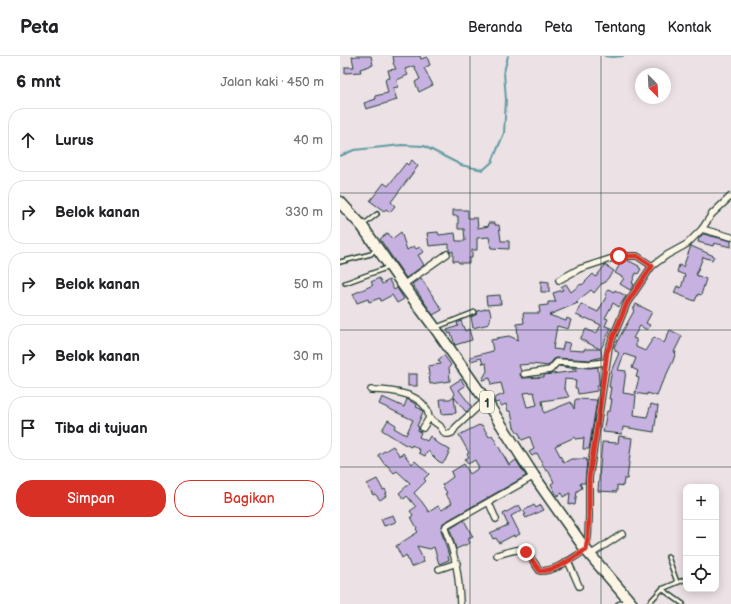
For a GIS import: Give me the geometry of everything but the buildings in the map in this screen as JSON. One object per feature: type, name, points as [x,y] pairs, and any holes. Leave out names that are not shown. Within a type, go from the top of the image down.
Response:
[{"type":"highway","name":"1","points":[[340,202],[362,226],[402,285],[435,328],[486,401],[534,476],[588,552],[630,602]]},
{"type":"street","points":[[588,552],[589,478],[608,347],[627,303],[652,266],[667,254],[687,244],[702,229],[712,214],[731,196]]},
{"type":"street","points":[[702,229],[731,236]]},
{"type":"street","points":[[402,285],[447,254]]},
{"type":"street","points":[[558,280],[578,269],[619,256],[637,256],[652,266]]},
{"type":"street","points":[[524,374],[550,370],[557,362],[590,364],[606,362]]},
{"type":"street","points":[[371,390],[388,390],[403,393],[422,402],[427,408],[429,418],[424,428]]},
{"type":"street","points":[[429,418],[440,426],[445,434],[449,434],[452,433],[456,427],[486,401]]},
{"type":"street","points":[[460,604],[457,563],[445,530],[446,526],[534,476]]},
{"type":"street","points":[[488,503],[496,518]]},
{"type":"street","points":[[497,555],[515,549],[522,549],[540,571],[550,570],[622,534]]},
{"type":"street","points":[[568,561],[579,586]]},
{"type":"street","points":[[439,569],[457,563]]},
{"type":"lane","points":[[362,226],[377,214]]},
{"type":"lane","points":[[340,262],[371,254],[377,249]]},
{"type":"lane","points":[[345,283],[390,266]]},
{"type":"lane","points":[[435,328],[475,312]]},
{"type":"lane","points":[[668,557],[677,582]]},
{"type":"lane","points":[[650,603],[662,589],[683,580]]},
{"type":"lane","points":[[662,589],[683,604]]},
{"type":"lane","points":[[618,604],[630,602]]},
{"type":"waterway","points":[[340,156],[354,150],[402,145],[424,146],[461,165],[483,170],[492,162],[504,133],[506,100],[504,72],[508,56]]},
{"type":"waterway","points":[[605,56],[623,56]]},
{"type":"route","points":[[526,552],[540,571],[546,571],[586,550],[589,516],[589,478],[608,347],[627,303],[652,266],[637,256],[619,256]]}]
